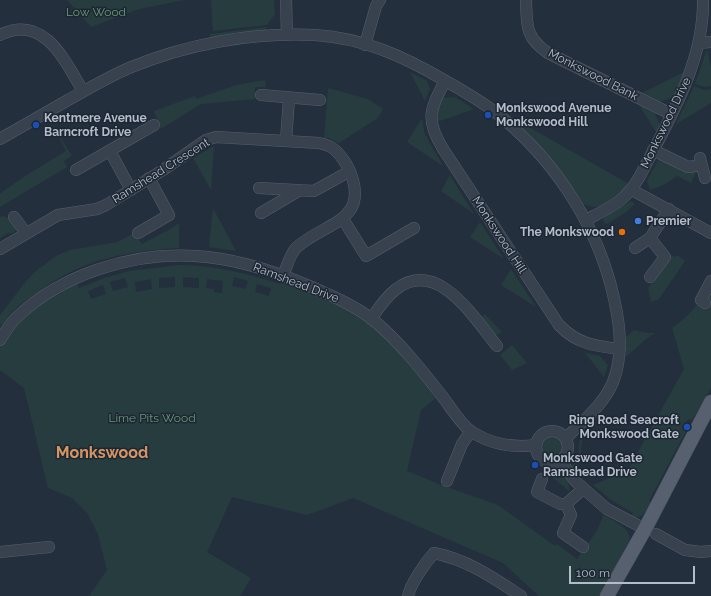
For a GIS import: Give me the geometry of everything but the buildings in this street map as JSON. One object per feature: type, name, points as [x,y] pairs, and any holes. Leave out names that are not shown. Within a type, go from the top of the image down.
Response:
[{"type":"main road","points":[[607,596],[651,531],[711,402]]},
{"type":"street","points":[[286,0],[287,35]]},
{"type":"street","points":[[366,45],[376,6],[380,0]]},
{"type":"street","name":"Monkswood Bank","points":[[526,0],[527,22],[530,35],[536,45],[548,53],[671,114]]},
{"type":"street","name":"Monkswood Drive","points":[[586,220],[615,205],[632,190],[690,75],[699,43],[703,0]]},
{"type":"street","points":[[0,35],[14,30],[22,30],[41,35],[58,50],[83,91]]},
{"type":"street","points":[[0,139],[83,91],[128,68],[176,51],[213,43],[258,36],[323,36],[343,39],[391,52],[408,60],[445,80],[493,111],[523,137],[550,166],[568,191],[586,220],[599,248],[608,274],[617,309],[620,349],[616,372],[607,393],[600,403],[566,438]]},
{"type":"street","points":[[699,43],[711,42]]},
{"type":"street","name":"Monkswood Hill","points":[[445,80],[432,108],[431,118],[434,136],[559,325],[567,334],[586,344],[598,347],[620,349]]},
{"type":"street","points":[[261,96],[320,100]]},
{"type":"street","points":[[286,141],[289,98]]},
{"type":"street","points":[[76,170],[154,125]]},
{"type":"street","name":"Ramshead Crescent","points":[[0,249],[58,215],[97,209],[149,178],[206,140],[216,137],[319,143],[332,148],[343,160],[350,171],[356,186],[354,200],[350,210],[343,219],[295,249],[284,275]]},
{"type":"street","points":[[653,150],[688,168],[701,161],[705,178]]},
{"type":"street","points":[[110,151],[130,190]]},
{"type":"street","points":[[259,188],[314,191],[350,171]]},
{"type":"street","points":[[138,233],[169,215],[149,178]]},
{"type":"street","points":[[261,212],[300,190]]},
{"type":"street","points":[[632,190],[711,232]]},
{"type":"street","points":[[635,248],[650,238],[669,209]]},
{"type":"street","points":[[14,217],[26,233]]},
{"type":"street","points":[[343,219],[366,256],[414,228]]},
{"type":"street","points":[[650,238],[665,257],[650,277]]},
{"type":"street","name":"Ramshead Drive","points":[[0,338],[16,318],[34,302],[56,288],[94,272],[133,261],[167,256],[217,258],[243,263],[284,275],[335,297],[371,319],[394,339],[414,361],[471,431],[485,439],[501,444],[519,446],[536,445]]},
{"type":"street","points":[[371,319],[390,295],[400,287],[411,282],[430,281],[442,286],[454,294],[497,346]]},
{"type":"street","points":[[705,303],[701,300],[711,281]]},
{"type":"street","points":[[447,481],[462,444],[471,431]]},
{"type":"street","points":[[548,431],[558,432],[566,438],[569,449],[561,461],[553,464],[544,461],[537,454],[536,445],[540,436],[548,431]]},
{"type":"street","points":[[561,461],[569,474],[583,489],[607,509],[685,550],[701,552],[711,551]]},
{"type":"street","points":[[542,479],[537,492],[560,504],[566,504],[583,489]]},
{"type":"street","points":[[566,504],[571,515],[564,533],[583,547]]},
{"type":"street","points":[[0,552],[49,547]]},
{"type":"street","points":[[408,596],[417,578],[434,553],[469,564],[521,596]]},
{"type":"green space","name":"Low Wood","points":[[65,0],[184,0],[139,9],[91,27],[68,1]]},
{"type":"green space","points":[[211,0],[274,0],[275,14],[267,25],[213,31]]},
{"type":"green space","points":[[266,27],[266,32],[210,39],[210,34]]},
{"type":"green space","points":[[707,49],[711,67],[711,86],[705,87],[695,84]]},
{"type":"green space","points":[[410,72],[427,81],[430,89],[425,101]]},
{"type":"green space","points":[[684,72],[674,97],[659,102],[642,93]]},
{"type":"green space","points":[[265,80],[266,87],[255,87],[255,99],[201,104],[161,129],[154,111],[195,96],[196,99],[236,85]]},
{"type":"green space","points":[[694,86],[704,90],[711,89],[711,103],[676,124]]},
{"type":"green space","points":[[328,88],[368,99],[383,109],[378,118],[339,143],[329,138],[324,138]]},
{"type":"green space","points":[[455,97],[474,109],[437,122],[438,110],[442,98]]},
{"type":"green space","points":[[639,105],[655,113],[660,126],[656,132]]},
{"type":"green space","points":[[422,118],[424,131],[443,166],[407,142]]},
{"type":"green space","points":[[520,122],[629,184],[623,191],[605,205],[596,207],[583,204],[561,172],[519,123]]},
{"type":"green space","points":[[52,123],[72,156],[64,161],[67,167],[0,207],[0,194],[2,192],[66,151]]},
{"type":"green space","points":[[214,146],[211,190],[193,158]]},
{"type":"green space","points":[[660,156],[696,172],[691,183],[677,176],[664,185],[650,190],[647,181]]},
{"type":"green space","points":[[450,175],[474,214],[441,191]]},
{"type":"green space","points":[[630,201],[634,203],[634,205],[625,213],[607,224],[603,222],[604,217]]},
{"type":"green space","points":[[213,208],[236,251],[209,247]]},
{"type":"green space","points":[[3,216],[11,221],[16,230],[13,233],[8,233],[0,238],[0,217]]},
{"type":"green space","points":[[480,222],[504,259],[470,237]]},
{"type":"green space","points":[[179,223],[179,248],[143,251],[107,258],[70,272],[25,301],[3,324],[0,325],[0,315],[26,281],[37,270],[56,256],[70,250],[117,242],[134,233],[142,244]]},
{"type":"green space","points":[[677,255],[685,261],[659,299],[651,302],[648,288],[672,256],[675,257]]},
{"type":"green space","name":"Lime Pits Wood","points":[[179,265],[192,265],[230,270],[280,284],[281,280],[332,302],[368,322],[401,352],[434,392],[432,394],[436,398],[421,410],[407,471],[498,505],[555,546],[557,544],[577,559],[596,532],[604,515],[616,522],[628,532],[629,541],[600,596],[539,596],[503,563],[353,498],[307,515],[232,497],[207,552],[251,578],[240,596],[89,596],[107,570],[98,534],[87,513],[72,498],[48,488],[24,388],[0,370],[0,340],[16,318],[75,279],[79,288],[104,278],[129,271]],"holes":[[[175,277],[175,287],[159,288],[159,278]],[[183,277],[199,278],[199,288],[183,287]],[[234,277],[248,281],[246,289],[232,286]],[[125,278],[128,287],[113,291],[110,282]],[[151,279],[152,289],[136,292],[135,282]],[[207,279],[223,281],[222,293],[214,292],[214,289],[206,288]],[[257,284],[271,288],[269,296],[255,292]],[[103,285],[106,294],[91,299],[88,291]]]},
{"type":"green space","points":[[511,269],[536,307],[501,285]]},
{"type":"green space","points":[[711,281],[711,388],[692,420],[688,419],[683,429],[686,431],[649,501],[651,502],[647,509],[641,516],[635,518],[631,517],[633,513],[611,500],[593,485],[628,470],[684,369],[672,328],[685,318],[695,307]]},
{"type":"green space","points":[[485,314],[502,332],[495,336],[480,319]]},
{"type":"green space","points":[[634,330],[646,333],[655,333],[626,357],[626,337]]},
{"type":"green space","points":[[512,345],[527,363],[512,370],[500,355]]},
{"type":"green space","points":[[585,353],[600,356],[608,365],[604,377]]},
{"type":"green space","points":[[584,427],[578,472],[576,472],[572,469],[572,467],[578,454],[580,437]]},
{"type":"green space","points":[[553,436],[561,439],[564,447],[561,455],[553,458],[545,455],[542,447],[545,439]]},
{"type":"green space","points":[[546,470],[564,475],[568,481],[570,492],[556,480],[544,473]]},
{"type":"place","name":"Monkswood Avenue Monkswood Hill","points":[[488,115]]},
{"type":"place","name":"Kentmere Avenue Barncroft Drive","points":[[36,125]]},
{"type":"place","name":"Premier","points":[[638,221]]},
{"type":"place","name":"The Monkswood","points":[[622,232]]},
{"type":"place","name":"Ring Road Seacroft Monkswood Gate","points":[[687,427]]},
{"type":"place","name":"Monkswood Gate Ramshead Drive","points":[[535,465]]},
{"type":"district","name":"Monkswood","points":[[102,453]]}]
